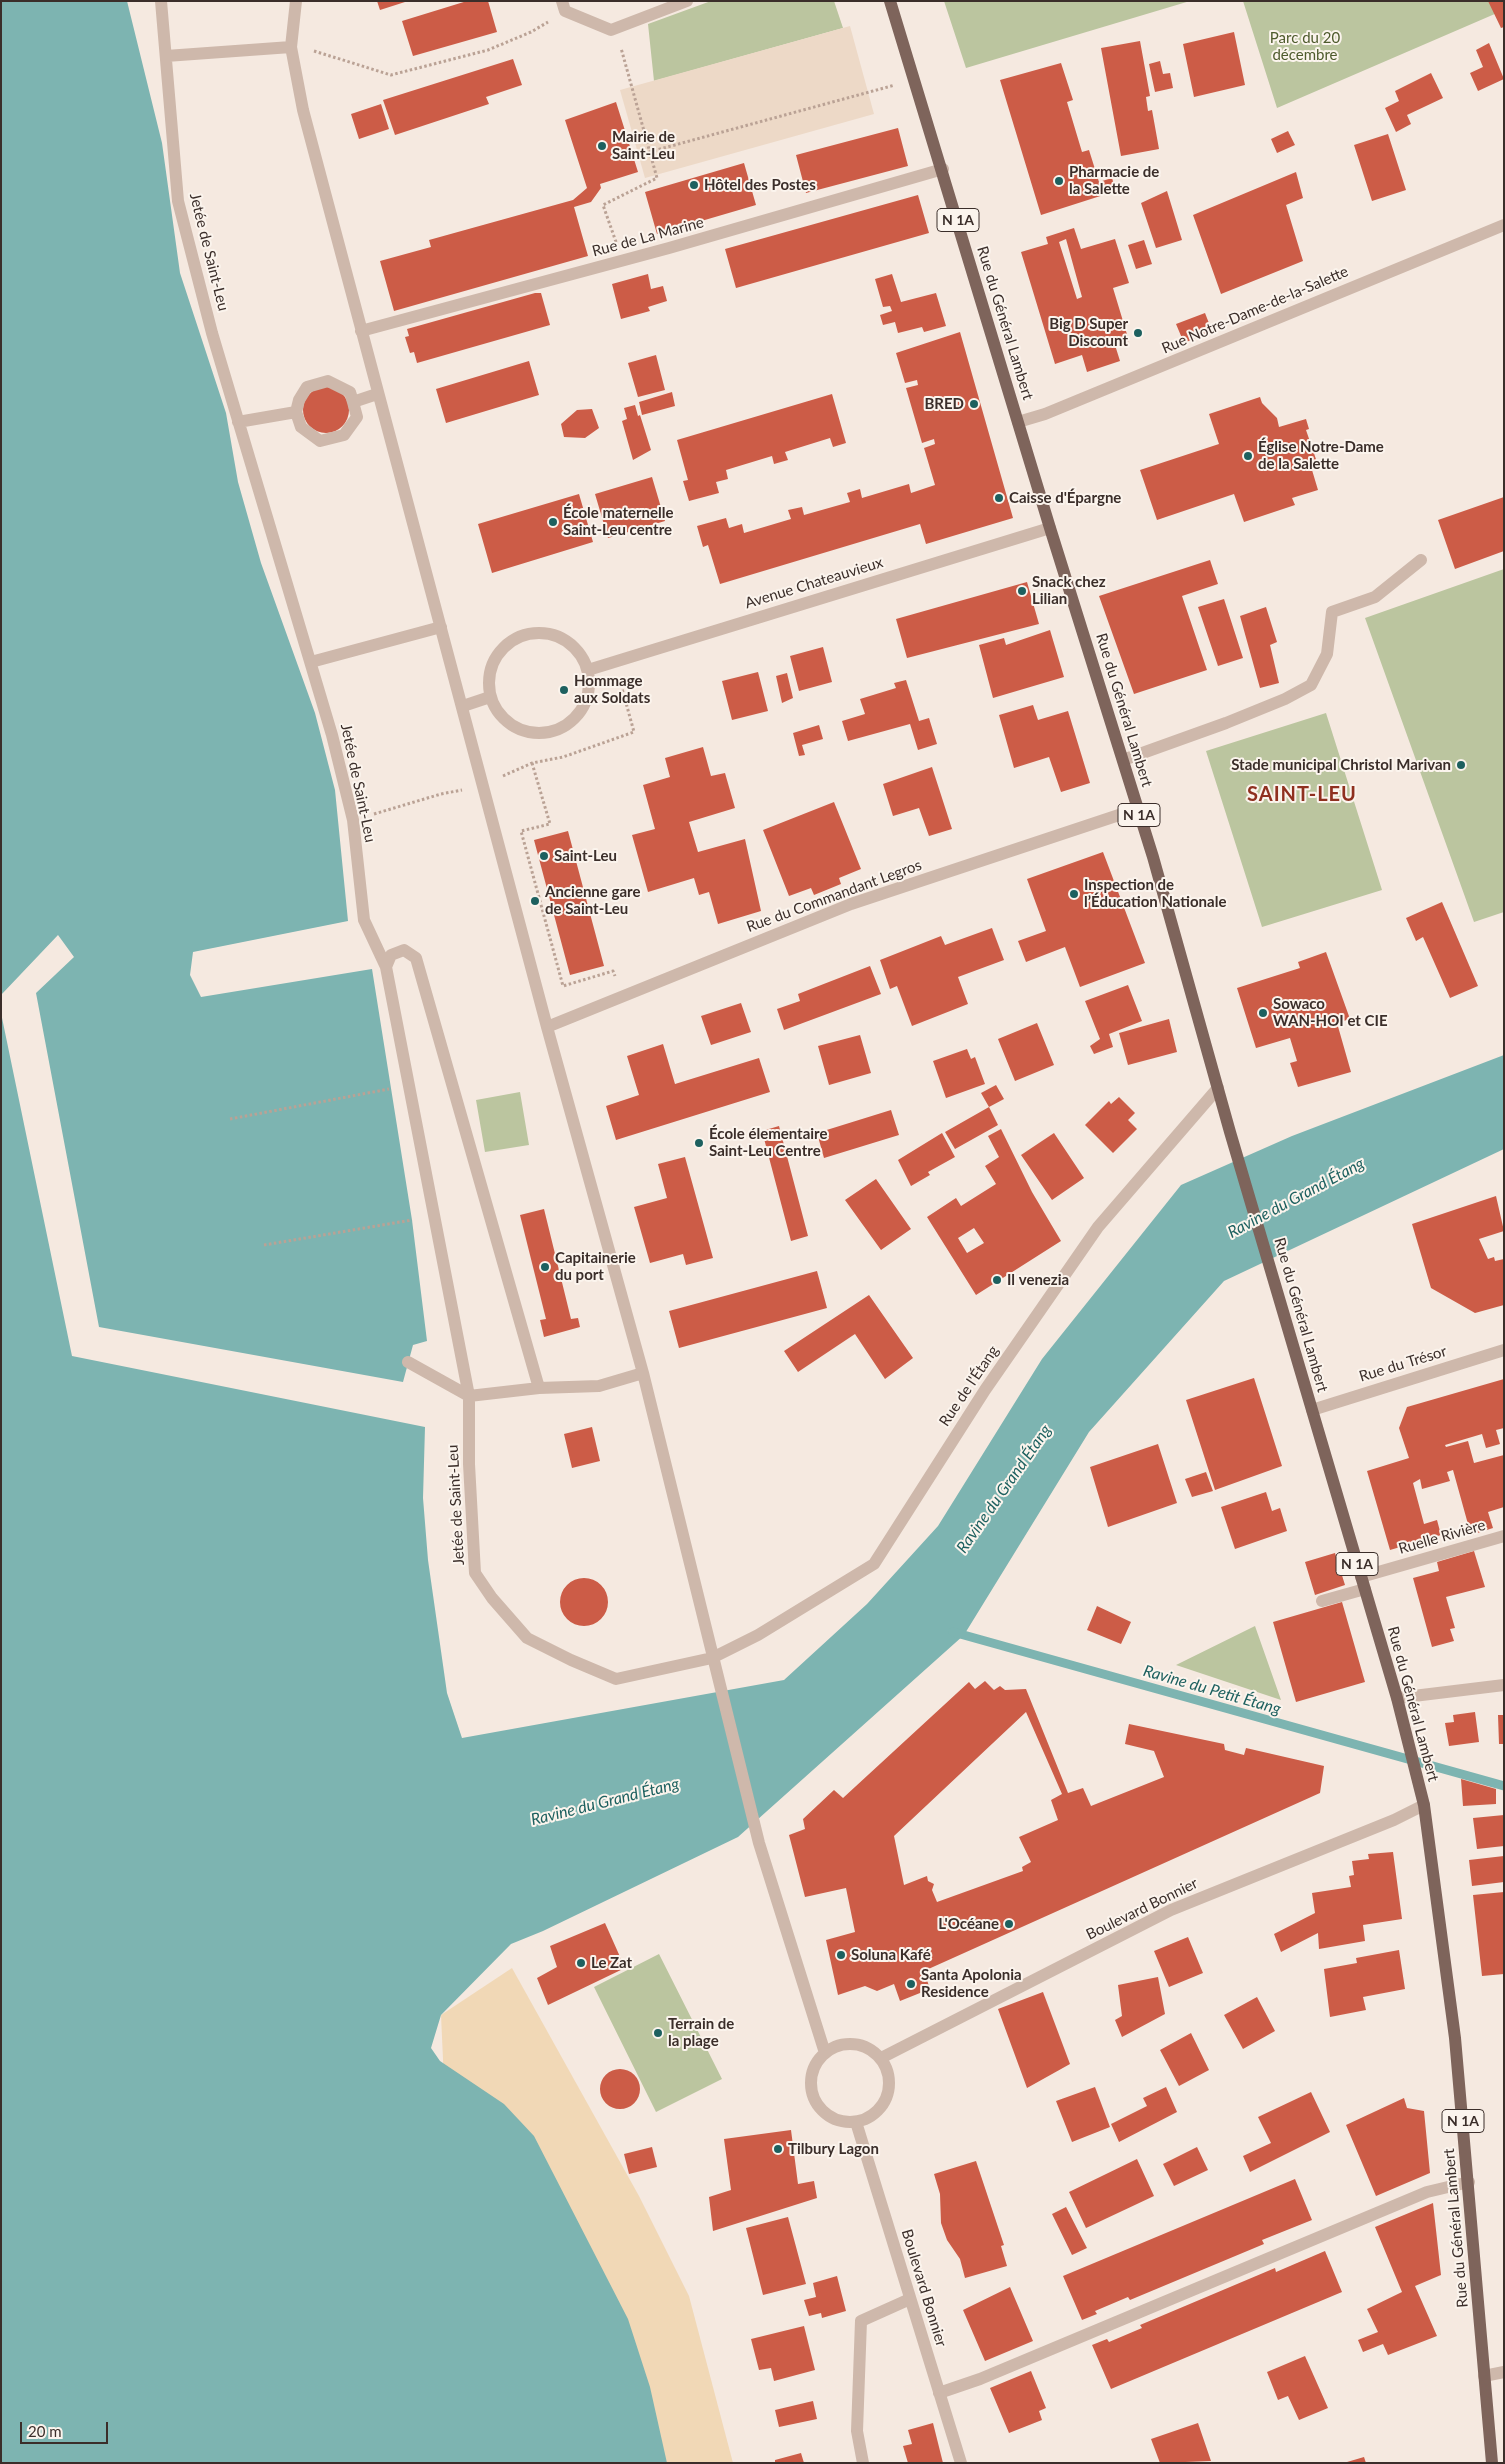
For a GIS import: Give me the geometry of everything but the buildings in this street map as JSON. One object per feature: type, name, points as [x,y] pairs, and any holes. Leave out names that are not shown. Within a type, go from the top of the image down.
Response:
[{"type":"main road","name":"Rue du Général Lambert","points":[[890,1],[943,170],[1050,528],[1138,809],[1230,1132],[1397,1698],[1424,1805],[1455,2038],[1492,2463]]},
{"type":"street","name":"Jetée de Saint-Leu","points":[[161,1],[178,201],[212,333],[311,662],[353,820],[364,920],[386,968],[469,1396],[469,1464],[475,1573],[492,1598],[527,1638],[571,1660],[616,1679],[712,1658]]},
{"type":"street","points":[[296,1],[291,47],[303,110],[547,1027],[643,1373],[759,1843],[825,2052]]},
{"type":"street","points":[[564,6],[611,30],[687,1]]},
{"type":"street","points":[[166,56],[291,47]]},
{"type":"street","name":"Rue de La Marine","points":[[361,331],[943,170]]},
{"type":"street","name":"Rue Notre-Dame-de-la-Salette","points":[[1018,422],[1045,414],[1504,225]]},
{"type":"street","points":[[328,381],[350,392],[357,417],[344,435],[320,441],[301,427],[296,412],[299,400],[307,387],[328,381]]},
{"type":"street","points":[[353,402],[378,394]]},
{"type":"street","points":[[238,422],[296,412]]},
{"type":"street","name":"Avenue Chateauvieux","points":[[588,670],[1050,528]]},
{"type":"street","points":[[1123,760],[1226,723],[1285,699],[1311,685],[1327,654],[1332,612],[1375,598],[1421,560]]},
{"type":"street","points":[[311,662],[441,627]]},
{"type":"street","points":[[534,633],[550,634],[566,640],[578,651],[588,670],[590,681],[588,698],[581,712],[569,724],[554,731],[538,734],[522,731],[507,723],[496,710],[490,697],[488,677],[494,661],[504,647],[511,642],[534,633]]},
{"type":"street","points":[[463,706],[490,697]]},
{"type":"street","name":"Rue du Commandant Legros","points":[[547,1027],[852,904],[1138,809]]},
{"type":"street","points":[[386,968],[391,955],[404,950],[416,958],[539,1388]]},
{"type":"street","name":"Rue de l'Étang","points":[[712,1658],[758,1636],[874,1564],[985,1390],[1098,1227],[1218,1088]]},
{"type":"street","name":"Rue du Trésor","points":[[1312,1410],[1504,1350]]},
{"type":"street","points":[[408,1362],[469,1396],[539,1388],[599,1386],[643,1373]]},
{"type":"street","name":"Ruelle Rivière","points":[[1322,1601],[1363,1583],[1504,1536]]},
{"type":"street","points":[[1397,1698],[1504,1685]]},
{"type":"street","name":"Boulevard Bonnier","points":[[881,2058],[1171,1910],[1394,1820],[1424,1805]]},
{"type":"street","points":[[844,2044],[865,2046],[881,2058],[889,2077],[887,2097],[875,2114],[856,2122],[836,2120],[819,2108],[811,2089],[813,2069],[825,2052],[844,2044]]},
{"type":"street","name":"Boulevard Bonnier","points":[[856,2122],[961,2463]]},
{"type":"street","points":[[939,2393],[980,2379],[1427,2192],[1469,2182]]},
{"type":"street","points":[[863,2463],[857,2431],[860,2321],[910,2299]]},
{"type":"street","points":[[1484,2376],[1504,2372]]},
{"type":"path","points":[[291,47],[313,51],[391,74],[488,50],[531,32],[564,6]]},
{"type":"path","points":[[616,28],[657,178],[603,205],[623,260]]},
{"type":"path","points":[[649,152],[915,80]]},
{"type":"path","points":[[353,820],[441,794],[484,786],[532,763],[563,757],[634,732],[614,661]]},
{"type":"path","points":[[532,763],[550,824],[521,832],[563,986],[613,971],[621,996]]},
{"type":"path","points":[[230,1119],[390,1089]]},
{"type":"path","points":[[264,1245],[412,1220]]},
{"type":"green space","points":[[711,1],[834,1],[843,28],[654,81],[648,24]]},
{"type":"green space","points":[[944,1],[1190,1],[966,68]]},
{"type":"green space","name":"Parc du 20 décembre","points":[[1243,1],[1504,1],[1504,10],[1277,108]]},
{"type":"green space","name":"Stade municipal Christol Marivan","points":[[1504,569],[1504,912],[1474,922],[1365,618]]},
{"type":"green space","points":[[1326,713],[1382,890],[1262,927],[1206,751]]},
{"type":"green space","points":[[520,1092],[529,1145],[485,1152],[476,1100]]},
{"type":"green space","points":[[1255,1626],[1281,1700],[1176,1665]]},
{"type":"green space","name":"Terrain de la plage","points":[[659,1954],[722,2079],[656,2112],[594,1987]]},
{"type":"sand","points":[[512,1968],[639,2196],[689,2296],[733,2463],[648,2463],[444,2082],[441,2015]]},
{"type":"shaded area","points":[[850,26],[874,114],[645,178],[620,90]]},
{"type":"water","points":[[1,1],[127,1],[162,143],[180,273],[226,413],[238,482],[261,563],[315,713],[335,790],[348,921],[193,952],[190,975],[201,997],[372,969],[412,1220],[427,1341],[413,1345],[403,1382],[99,1327],[36,993],[74,957],[58,935],[1,995]]},
{"type":"water","name":"Ravine du Grand Étang","points":[[1,1013],[72,1356],[425,1427],[423,1498],[428,1560],[447,1693],[462,1738],[784,1680],[867,1604],[938,1526],[1042,1359],[1181,1185],[1292,1136],[1504,1055],[1504,1149],[1224,1281],[1089,1432],[964,1635],[738,1837],[543,1931],[511,1944],[441,2015],[431,2048],[440,2061],[504,2104],[534,2136],[628,2319],[650,2387],[667,2463],[1,2463]]},
{"type":"waterway","name":"Ravine du Petit Étang","points":[[953,1632],[1504,1786]]},
{"type":"place","name":"Mairie de Saint-Leu","points":[[602,146]]},
{"type":"place","name":"Pharmacie de la Salette","points":[[1059,181]]},
{"type":"place","name":"Hôtel des Postes","points":[[694,185]]},
{"type":"place","name":"Big D Super Discount","points":[[1138,333]]},
{"type":"place","name":"BRED","points":[[974,404]]},
{"type":"place","name":"Église Notre-Dame de la Salette","points":[[1248,456]]},
{"type":"place","name":"Caisse d'Épargne","points":[[999,498]]},
{"type":"place","name":"École maternelle Saint-Leu centre","points":[[553,522]]},
{"type":"place","name":"Snack chez Lilian","points":[[1022,591]]},
{"type":"place","name":"Hommage aux Soldats","points":[[564,690]]},
{"type":"place","name":"Stade municipal Christol Marivan","points":[[1461,765]]},
{"type":"place","name":"Saint-Leu","points":[[544,856]]},
{"type":"place","name":"Inspection de l’Éducation Nationale","points":[[1074,894]]},
{"type":"place","name":"Ancienne gare de Saint-Leu","points":[[535,901]]},
{"type":"place","name":"Sowaco WAN-HOI et CIE","points":[[1263,1013]]},
{"type":"place","name":"École élementaire Saint-Leu Centre","points":[[699,1143]]},
{"type":"place","name":"Capitainerie du port","points":[[545,1267]]},
{"type":"place","name":"Il venezia","points":[[997,1280]]},
{"type":"place","name":"L'Océane","points":[[1009,1924]]},
{"type":"place","name":"Soluna Kafé","points":[[841,1955]]},
{"type":"place","name":"Le Zat","points":[[581,1963]]},
{"type":"place","name":"Santa Apolonia Residence","points":[[911,1984]]},
{"type":"place","name":"Terrain de la plage","points":[[658,2033]]},
{"type":"place","name":"Tilbury Lagon","points":[[778,2149]]},
{"type":"district","name":"SAINT-LEU","points":[[1302,795]]}]
